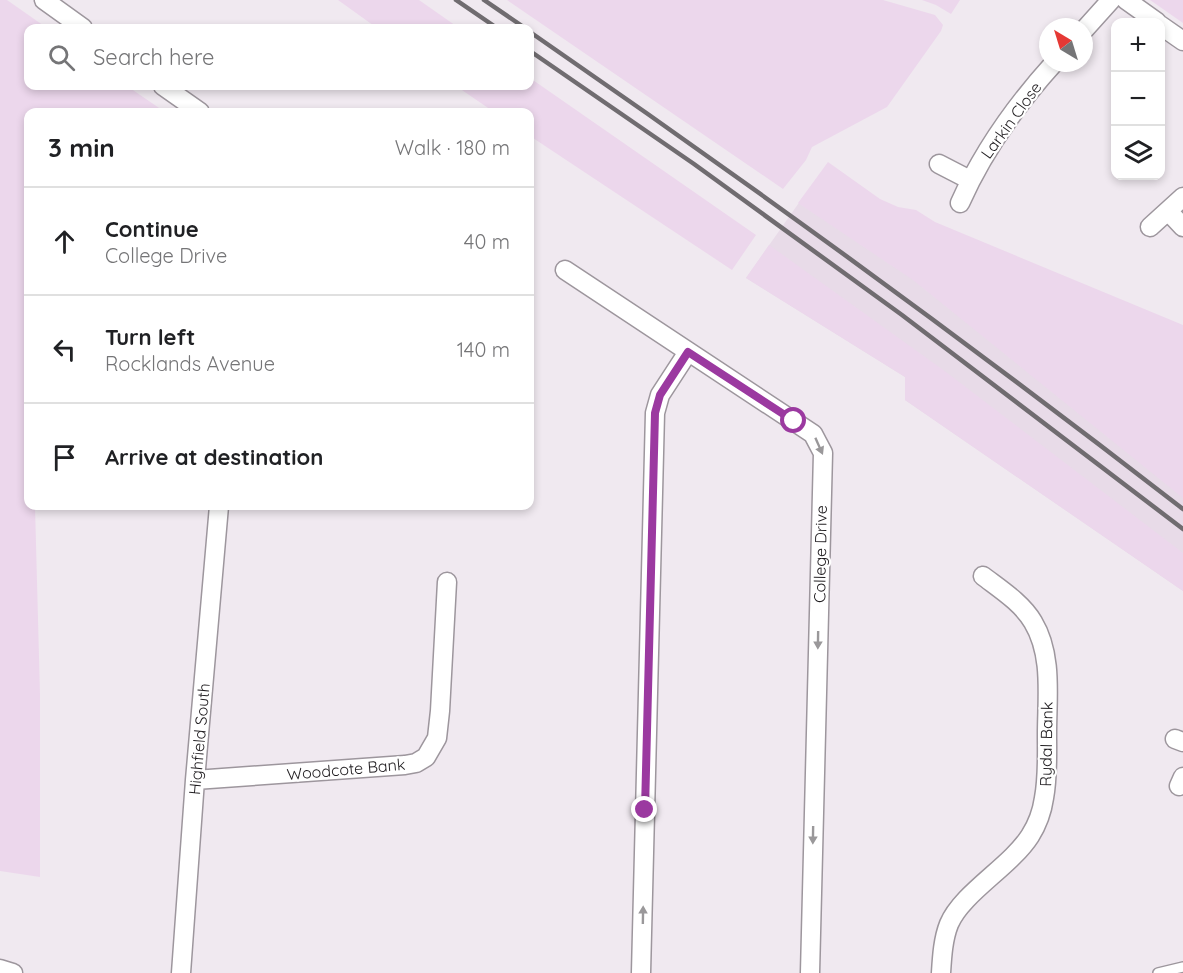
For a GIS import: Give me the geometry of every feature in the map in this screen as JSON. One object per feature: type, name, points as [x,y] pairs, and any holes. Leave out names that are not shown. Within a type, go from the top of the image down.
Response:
[{"type":"street","points":[[44,0],[77,24]]},
{"type":"street","points":[[1093,20],[1111,0]]},
{"type":"street","points":[[1126,0],[1151,18]]},
{"type":"street","points":[[1165,28],[1183,41]]},
{"type":"street","name":"Larkin Close","points":[[960,203],[970,180],[1003,126],[1046,72]]},
{"type":"street","points":[[169,90],[195,108]]},
{"type":"street","points":[[939,164],[970,180]]},
{"type":"street","points":[[1150,227],[1183,197]]},
{"type":"street","points":[[1168,211],[1183,227]]},
{"type":"street","name":"College Drive","points":[[565,270],[813,434],[823,453],[810,973]]},
{"type":"street","points":[[641,973],[655,413],[660,395],[688,352]]},
{"type":"street","name":"Highfield South","points":[[181,973],[219,510]]},
{"type":"street","name":"Rydal Bank","points":[[942,973],[942,954],[950,923],[958,909],[1020,851],[1040,816],[1047,780],[1047,670],[1044,650],[1038,632],[1027,612],[983,576]]},
{"type":"street","name":"Woodcote Bank","points":[[195,780],[405,765],[417,763],[426,757],[437,738],[447,582]]},
{"type":"street","points":[[0,969],[13,973]]},
{"type":"lane","points":[[1158,973],[1183,967]]},
{"type":"shaded area","points":[[0,0],[7,0],[41,24],[24,24],[24,90],[133,90],[159,108],[24,108],[24,510],[35,510],[40,694],[40,877],[0,871]]},
{"type":"shaded area","points":[[338,0],[419,0],[453,24],[371,24]]},
{"type":"shaded area","points":[[507,0],[883,0],[935,15],[943,25],[887,107],[812,147],[806,160],[783,189]]},
{"type":"shaded area","points":[[922,0],[960,0],[951,14]]},
{"type":"shaded area","points":[[1150,0],[1183,0],[1183,23]]},
{"type":"shaded area","points":[[534,81],[756,235],[732,270],[534,139],[534,108],[488,108],[462,90],[534,90]]},
{"type":"shaded area","points":[[828,162],[880,199],[898,207],[916,210],[935,222],[1183,325],[1183,498],[913,280],[798,203]]},
{"type":"shaded area","points":[[803,197],[1183,458],[1183,591],[905,400],[905,377],[746,278]]},
{"type":"shaded area","points":[[769,245],[946,372],[1183,553],[1183,591],[905,400],[905,377],[746,278]]},
{"type":"railway","points":[[456,0],[491,24]]},
{"type":"railway","points":[[484,0],[519,24]]},
{"type":"railway","points":[[534,35],[860,266],[1183,509]]},
{"type":"railway","points":[[534,54],[694,164],[902,315],[1183,529]]},
{"type":"route","points":[[645,810],[655,413],[660,395],[688,352],[794,421]]}]
